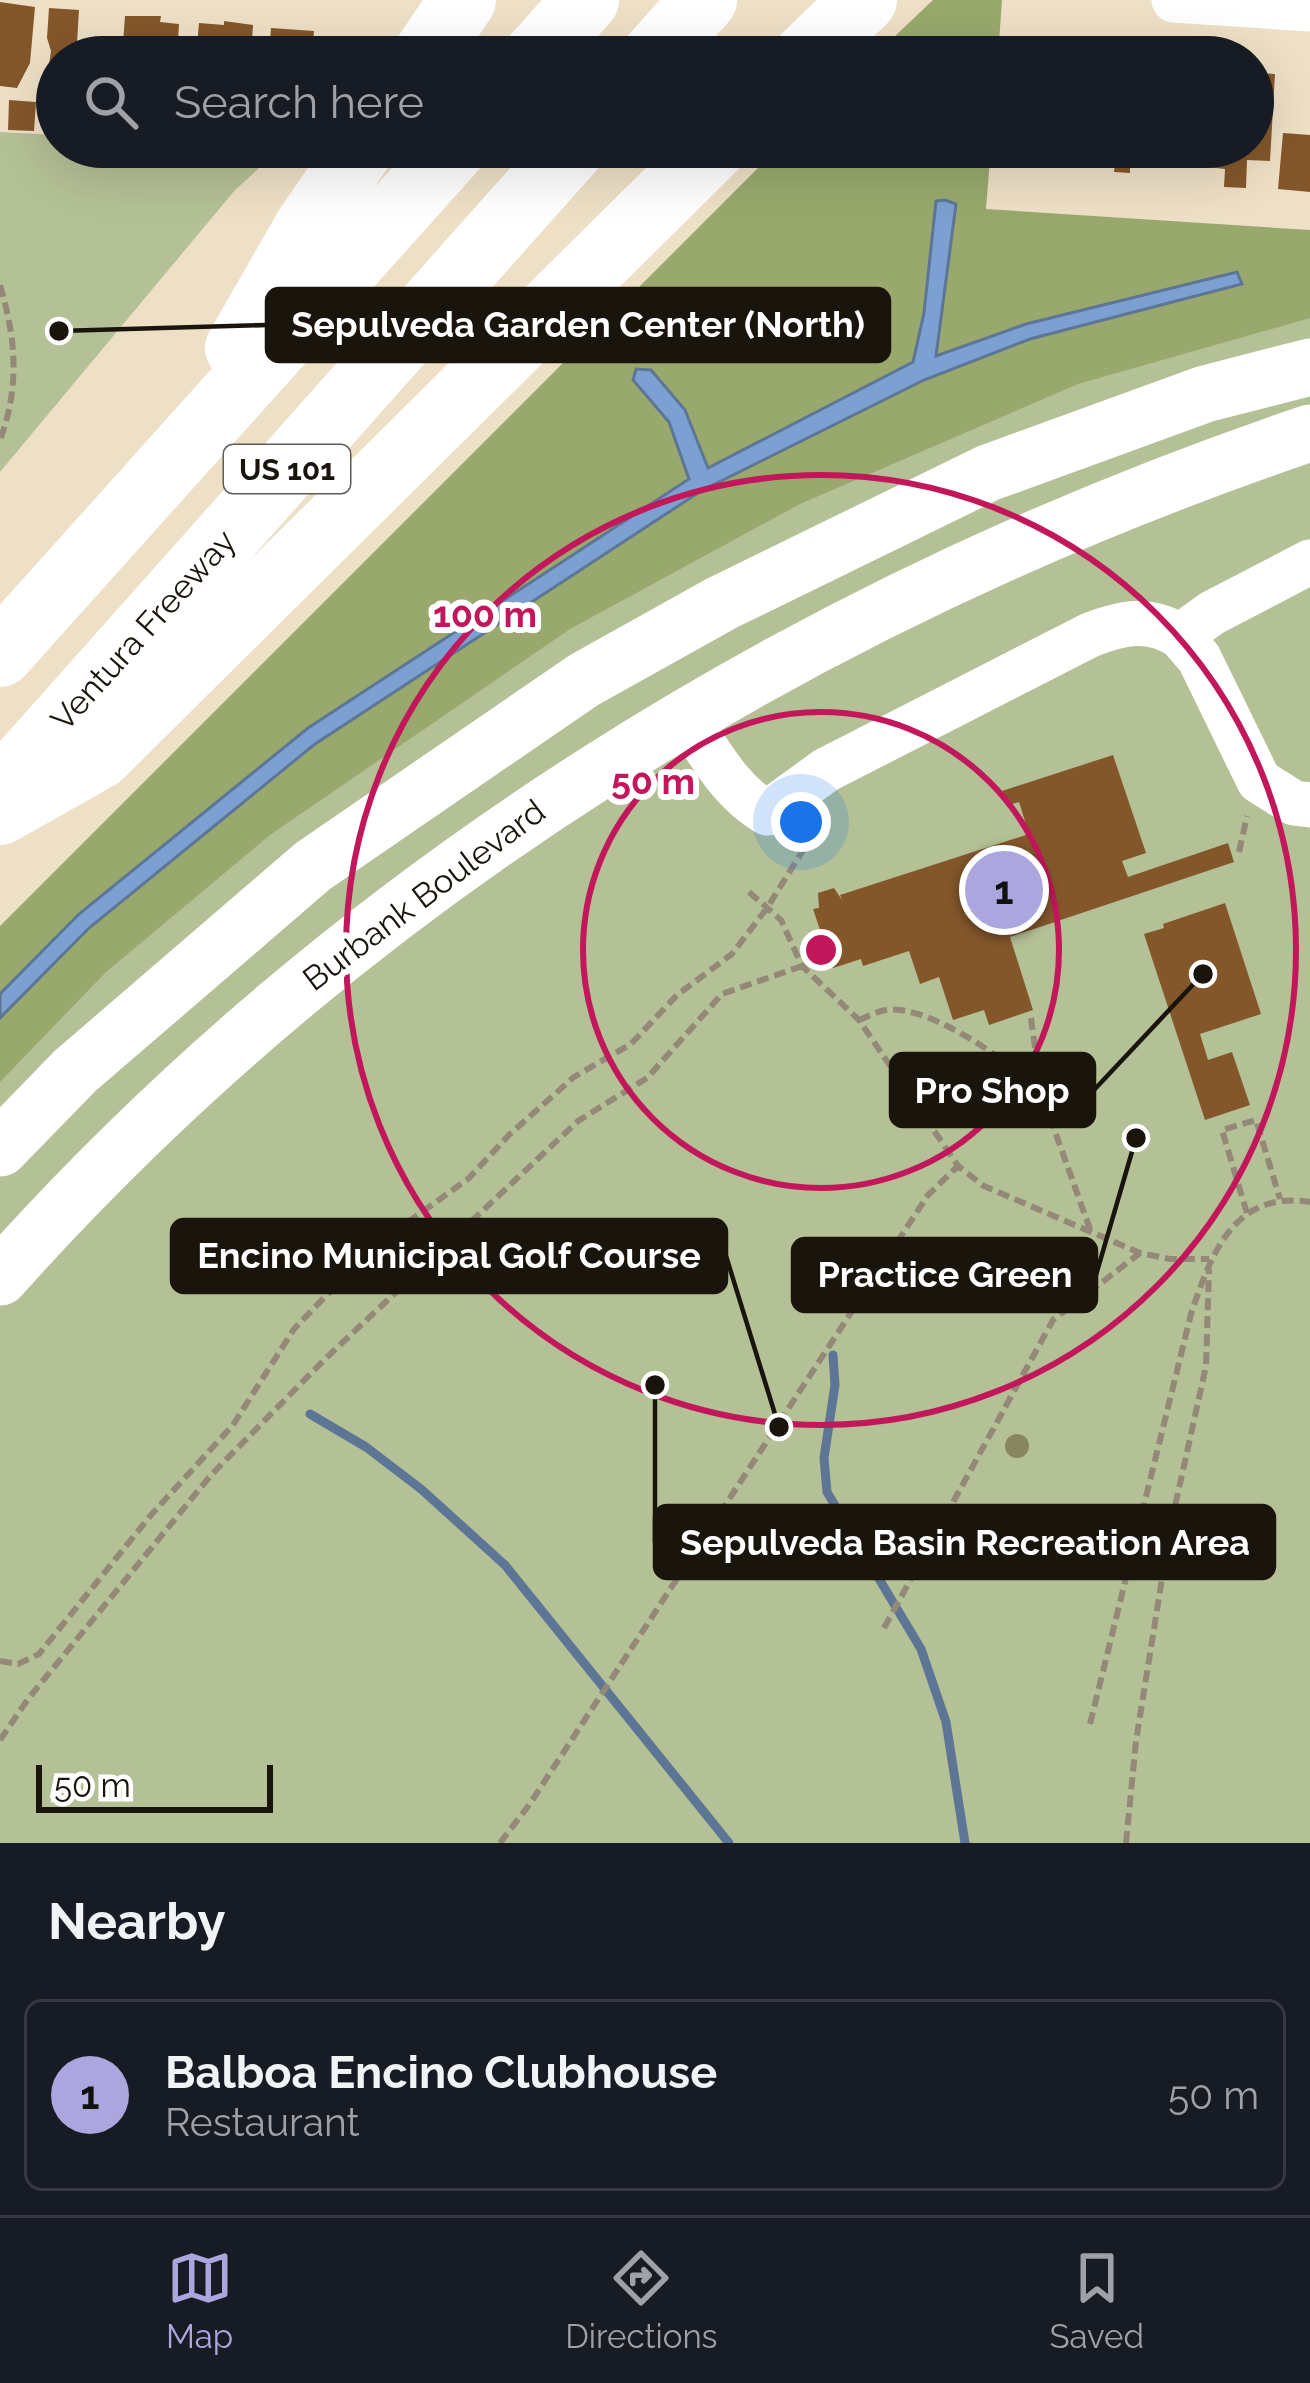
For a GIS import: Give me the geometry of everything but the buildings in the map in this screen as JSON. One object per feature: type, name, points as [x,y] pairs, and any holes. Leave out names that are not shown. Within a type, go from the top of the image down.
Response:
[{"type":"highway","points":[[439,36],[464,0]]},
{"type":"highway","points":[[554,36],[586,0]]},
{"type":"highway","points":[[672,36],[704,0]]},
{"type":"highway","points":[[827,36],[864,0]]},
{"type":"highway","points":[[173,461],[308,226],[348,168]]},
{"type":"highway","name":"US 101","points":[[0,654],[435,168]]},
{"type":"highway","name":"Ventura Freeway","points":[[0,791],[554,168]]},
{"type":"highway","points":[[0,812],[99,756],[693,168]]},
{"type":"main road","points":[[0,1148],[75,1071],[313,866],[566,692],[722,603],[988,472],[1204,394],[1310,367]]},
{"type":"main road","name":"Burbank Boulevard","points":[[0,1277],[68,1201],[195,1078],[348,946],[469,856],[685,716],[928,586],[1138,496],[1310,433]]},
{"type":"main road","points":[[685,716],[691,683],[700,672],[908,554],[988,472]]},
{"type":"main road","points":[[138,1016],[195,1078]]},
{"type":"street","points":[[1192,1],[1310,9]]},
{"type":"street","points":[[1180,636],[1211,613],[1310,562]]},
{"type":"street","points":[[685,716],[725,776],[752,805],[767,813],[826,770],[1090,635],[1115,625],[1157,622],[1180,636],[1199,658],[1259,781],[1294,803],[1310,806]]},
{"type":"path","points":[[0,285],[13,330],[16,370],[0,440]]},
{"type":"path","points":[[0,1661],[18,1664],[39,1654],[233,1424],[294,1330],[373,1247],[468,1179],[574,1077],[631,1044],[677,995],[731,954],[767,908],[830,808]]},
{"type":"path","points":[[748,892],[782,920],[802,966],[859,1020],[958,1166],[984,1186],[1140,1253],[1209,1259]]},
{"type":"path","points":[[0,1740],[28,1699],[212,1475],[325,1359],[578,1120],[647,1078],[722,994],[802,966]]},
{"type":"path","points":[[859,1020],[887,1010],[923,1018],[1000,1058],[1042,1095]]},
{"type":"path","points":[[1031,1018],[1042,1095],[1090,1232]]},
{"type":"path","points":[[1247,1213],[1222,1130],[1256,1120],[1280,1198]]},
{"type":"path","points":[[500,1843],[928,1195],[958,1166]]},
{"type":"path","points":[[1090,1724],[1191,1314],[1209,1259],[1247,1213],[1280,1198],[1310,1202]]},
{"type":"path","points":[[884,1628],[1053,1320],[1140,1253]]},
{"type":"path","points":[[1126,1843],[1136,1741],[1170,1529],[1206,1366],[1209,1259]]},
{"type":"green space","points":[[933,0],[1002,0],[999,36],[895,36]]},
{"type":"green space","points":[[0,132],[36,134],[36,168],[259,168],[235,190],[0,472]]},
{"type":"green space","points":[[758,168],[989,168],[986,209],[1310,230],[1310,318],[1078,384],[800,504],[570,629],[270,835],[106,972],[0,1082],[0,926]]},
{"type":"green space","points":[[1310,230],[1310,1843],[0,1843],[0,926]]},
{"type":"water","points":[[936,201],[956,204],[936,356],[1026,324],[1237,272],[1242,284],[1030,339],[924,380],[701,491],[315,744],[89,928],[0,1018],[0,994],[79,914],[308,728],[689,479],[669,422],[633,380],[636,369],[651,370],[685,410],[708,468],[913,362],[924,313]]},
{"type":"waterway","points":[[833,1355],[835,1385],[824,1458],[827,1492],[921,1649],[946,1722],[965,1843]]},
{"type":"waterway","points":[[310,1414],[366,1447],[421,1489],[505,1565],[729,1843]]},
{"type":"place","name":"Sepulveda Garden Center (North)","points":[[59,331]]},
{"type":"place","name":"Balboa Encino Clubhouse","points":[[1004,890]]},
{"type":"place","name":"Pro Shop","points":[[1203,974]]},
{"type":"place","name":"Practice Green","points":[[1136,1138]]},
{"type":"place","name":"Sepulveda Basin Recreation Area","points":[[655,1385]]},
{"type":"place","name":"Encino Municipal Golf Course","points":[[779,1427]]}]
